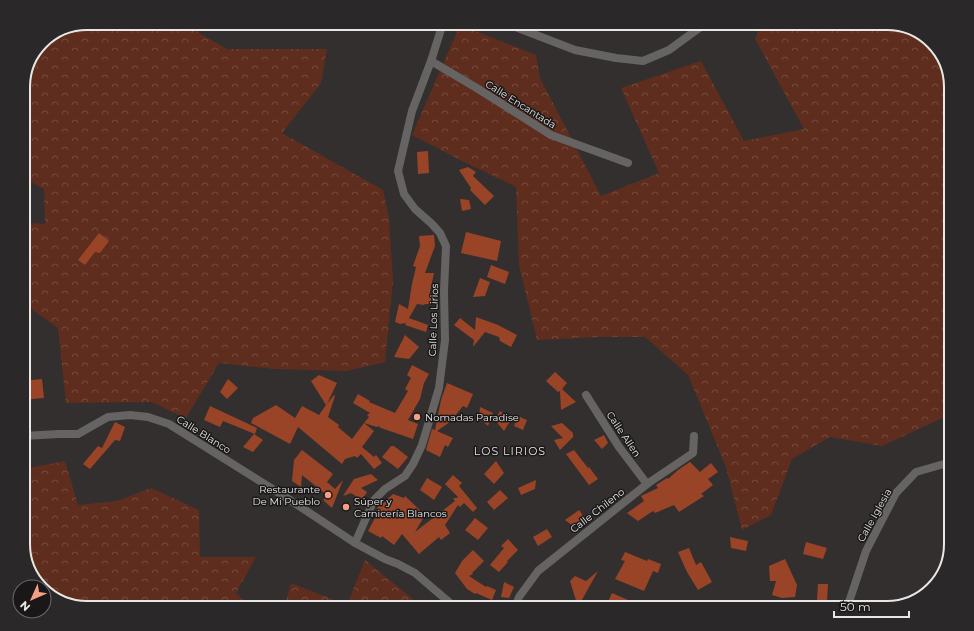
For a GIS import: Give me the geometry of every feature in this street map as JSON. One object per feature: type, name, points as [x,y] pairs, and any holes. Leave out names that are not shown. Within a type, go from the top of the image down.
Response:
[{"type":"street","name":"Calle Los Lirios","points":[[355,543],[374,500],[385,489],[405,476],[413,464],[422,445],[439,388],[445,340],[444,291],[446,246],[440,233],[415,209],[404,194],[398,171],[412,111],[441,30]]},
{"type":"street","points":[[523,30],[576,50],[616,58],[643,61],[669,50],[696,30]]},
{"type":"street","name":"Calle Encantada","points":[[431,61],[551,135],[628,163]]},
{"type":"street","name":"Calle Allen","points":[[586,395],[618,447],[647,484]]},
{"type":"street","name":"Calle Blanco","points":[[30,436],[78,434],[108,417],[130,415],[148,417],[169,424],[355,543]]},
{"type":"street","name":"Calle Chileno","points":[[518,601],[538,571],[647,484],[693,453],[694,436]]},
{"type":"street","name":"Calle Iglesia","points":[[850,601],[866,551],[896,493],[916,472],[944,464]]},
{"type":"street","points":[[355,543],[385,559],[415,572],[448,601]]},
{"type":"green space","points":[[87,30],[194,30],[227,49],[327,49],[321,83],[282,133],[383,190],[389,218],[393,281],[385,362],[346,371],[274,369],[219,363],[186,418],[151,402],[66,403],[58,328],[30,308],[30,223],[45,224],[44,189],[30,181],[30,83],[32,72],[42,52],[49,44],[65,34]]},
{"type":"green space","points":[[458,30],[473,30],[536,55],[540,78],[601,196],[659,173],[621,88],[701,61],[744,141],[804,129],[755,39],[759,30],[894,30],[912,36],[925,44],[940,65],[944,80],[944,417],[882,446],[830,437],[792,459],[771,515],[742,530],[726,467],[688,375],[645,337],[599,337],[537,340],[519,265],[516,187],[412,135]]},
{"type":"green space","points":[[65,461],[78,505],[117,501],[151,488],[199,510],[200,557],[256,557],[236,593],[245,601],[87,601],[69,598],[52,589],[52,579],[42,579],[34,566],[30,548],[30,468]]},
{"type":"green space","points":[[365,560],[414,600],[414,601],[349,601]]},
{"type":"green space","points":[[291,583],[337,601],[286,601]]},
{"type":"building","points":[[428,151],[429,173],[418,174],[417,152]]},
{"type":"building","points":[[468,167],[476,172],[473,176],[494,196],[485,205],[470,190],[471,188],[459,170]]},
{"type":"building","points":[[460,199],[469,200],[471,209],[462,211]]},
{"type":"building","points":[[466,232],[501,241],[497,261],[461,253]]},
{"type":"building","points":[[99,233],[109,241],[100,253],[95,252],[85,265],[78,260]]},
{"type":"building","points":[[434,235],[435,246],[425,273],[434,273],[429,296],[438,295],[439,304],[417,304],[409,318],[428,325],[426,332],[405,325],[406,323],[400,324],[395,322],[399,304],[408,309],[416,267],[413,266],[420,246],[419,236]]},
{"type":"building","points":[[491,265],[509,272],[505,284],[487,277]]},
{"type":"building","points":[[480,278],[490,282],[485,296],[473,297]]},
{"type":"building","points":[[476,317],[498,325],[517,335],[511,347],[500,341],[499,337],[485,332],[473,347],[474,340],[454,325],[460,318],[475,330]]},
{"type":"building","points":[[405,335],[419,347],[409,359],[394,357]]},
{"type":"building","points":[[412,365],[429,374],[424,383],[420,399],[408,420],[418,424],[413,439],[378,426],[364,423],[369,417],[367,415],[370,413],[353,403],[358,394],[370,401],[369,402],[395,413],[408,391],[405,389],[411,378],[407,375]]},
{"type":"building","points":[[555,372],[567,383],[562,389],[576,402],[561,410],[560,391],[558,392],[546,381]]},
{"type":"building","points":[[319,375],[337,383],[327,404],[334,395],[335,396],[328,417],[339,425],[338,427],[352,439],[364,423],[374,431],[362,447],[374,457],[376,455],[382,463],[374,469],[361,454],[357,458],[355,456],[345,459],[342,464],[298,427],[290,444],[251,423],[253,418],[276,405],[295,418],[302,406],[319,415],[326,405],[311,381]]},
{"type":"building","points":[[42,379],[44,398],[30,399],[30,380]]},
{"type":"building","points":[[228,379],[238,388],[227,399],[220,392]]},
{"type":"building","points":[[447,383],[473,394],[467,408],[463,406],[450,422],[437,431],[453,438],[448,447],[445,445],[440,457],[426,450],[432,429],[435,430],[441,400]]},
{"type":"building","points":[[210,406],[257,428],[255,434],[223,421],[220,427],[204,420]]},
{"type":"building","points":[[480,407],[493,413],[488,426],[479,418]]},
{"type":"building","points":[[500,411],[512,418],[504,431],[495,420]]},
{"type":"building","points":[[518,416],[527,420],[523,430],[514,426]]},
{"type":"building","points":[[115,422],[125,427],[120,441],[115,440],[90,469],[83,464],[98,446],[102,448]]},
{"type":"building","points":[[562,423],[573,433],[574,436],[560,450],[554,440],[563,438],[551,426]]},
{"type":"building","points":[[254,434],[263,440],[253,452],[243,447]]},
{"type":"building","points":[[604,435],[608,443],[602,449],[594,440]]},
{"type":"building","points":[[391,446],[394,446],[408,457],[398,469],[382,457]]},
{"type":"building","points":[[302,450],[333,474],[327,482],[335,489],[343,480],[332,508],[323,500],[328,496],[302,475],[301,487],[292,481],[294,460]]},
{"type":"building","points":[[574,450],[598,479],[589,485],[566,454]]},
{"type":"building","points":[[496,461],[504,473],[494,484],[484,474]]},
{"type":"building","points":[[690,462],[700,472],[711,463],[718,472],[708,479],[713,485],[701,494],[704,496],[679,512],[674,505],[655,513],[653,511],[638,521],[627,513],[644,501],[641,496],[658,488],[656,485],[667,478],[668,479]]},
{"type":"building","points":[[371,474],[378,480],[361,488],[367,492],[362,500],[351,493],[343,496],[354,479]]},
{"type":"building","points":[[453,475],[462,483],[459,486],[477,508],[473,512],[464,503],[460,507],[458,505],[445,525],[450,533],[441,540],[439,537],[419,554],[402,534],[394,545],[382,536],[381,538],[368,531],[376,516],[375,515],[379,504],[381,505],[393,494],[404,498],[405,496],[425,515],[415,532],[455,501],[453,498],[458,497],[445,484]]},
{"type":"building","points":[[427,478],[442,487],[434,500],[420,490]]},
{"type":"building","points":[[536,480],[535,489],[521,495],[518,488]]},
{"type":"building","points":[[500,490],[508,498],[494,510],[487,502]]},
{"type":"building","points":[[579,510],[585,518],[573,526],[565,520]]},
{"type":"building","points":[[475,518],[488,528],[478,540],[465,530]]},
{"type":"building","points":[[547,529],[552,537],[538,546],[533,537]]},
{"type":"building","points":[[730,537],[748,541],[746,551],[731,548]]},
{"type":"building","points":[[508,539],[518,550],[499,572],[490,565],[504,548],[501,546]]},
{"type":"building","points":[[806,542],[827,548],[823,559],[803,554]]},
{"type":"building","points":[[689,548],[696,565],[701,562],[712,582],[698,590],[687,572],[678,552]]},
{"type":"building","points":[[473,550],[484,561],[472,573],[473,574],[469,576],[486,587],[487,586],[496,590],[492,600],[476,593],[475,594],[467,589],[455,573],[462,561]]},
{"type":"building","points":[[625,552],[647,561],[648,559],[661,564],[658,573],[653,571],[644,591],[615,579],[625,561],[621,560]]},
{"type":"building","points":[[785,559],[797,585],[795,597],[782,598],[772,595],[776,581],[770,581],[769,566]]},
{"type":"building","points":[[598,571],[581,601],[576,601],[570,581],[575,576],[586,581]]},
{"type":"building","points":[[504,582],[514,587],[509,598],[501,597]]},
{"type":"building","points":[[818,584],[828,584],[827,601],[817,600]]},
{"type":"building","points":[[612,593],[628,600],[628,601],[608,601]]},
{"type":"building","points":[[708,600],[738,601],[708,601]]},
{"type":"place","name":"Nomadas Paradise","points":[[417,417]]},
{"type":"place","name":"Restaurante De Mi Pueblo","points":[[328,495]]},
{"type":"place","name":"Súper y Carnicería Blancos","points":[[346,507]]},
{"type":"district","name":"LOS LIRIOS","points":[[510,451]]}]
